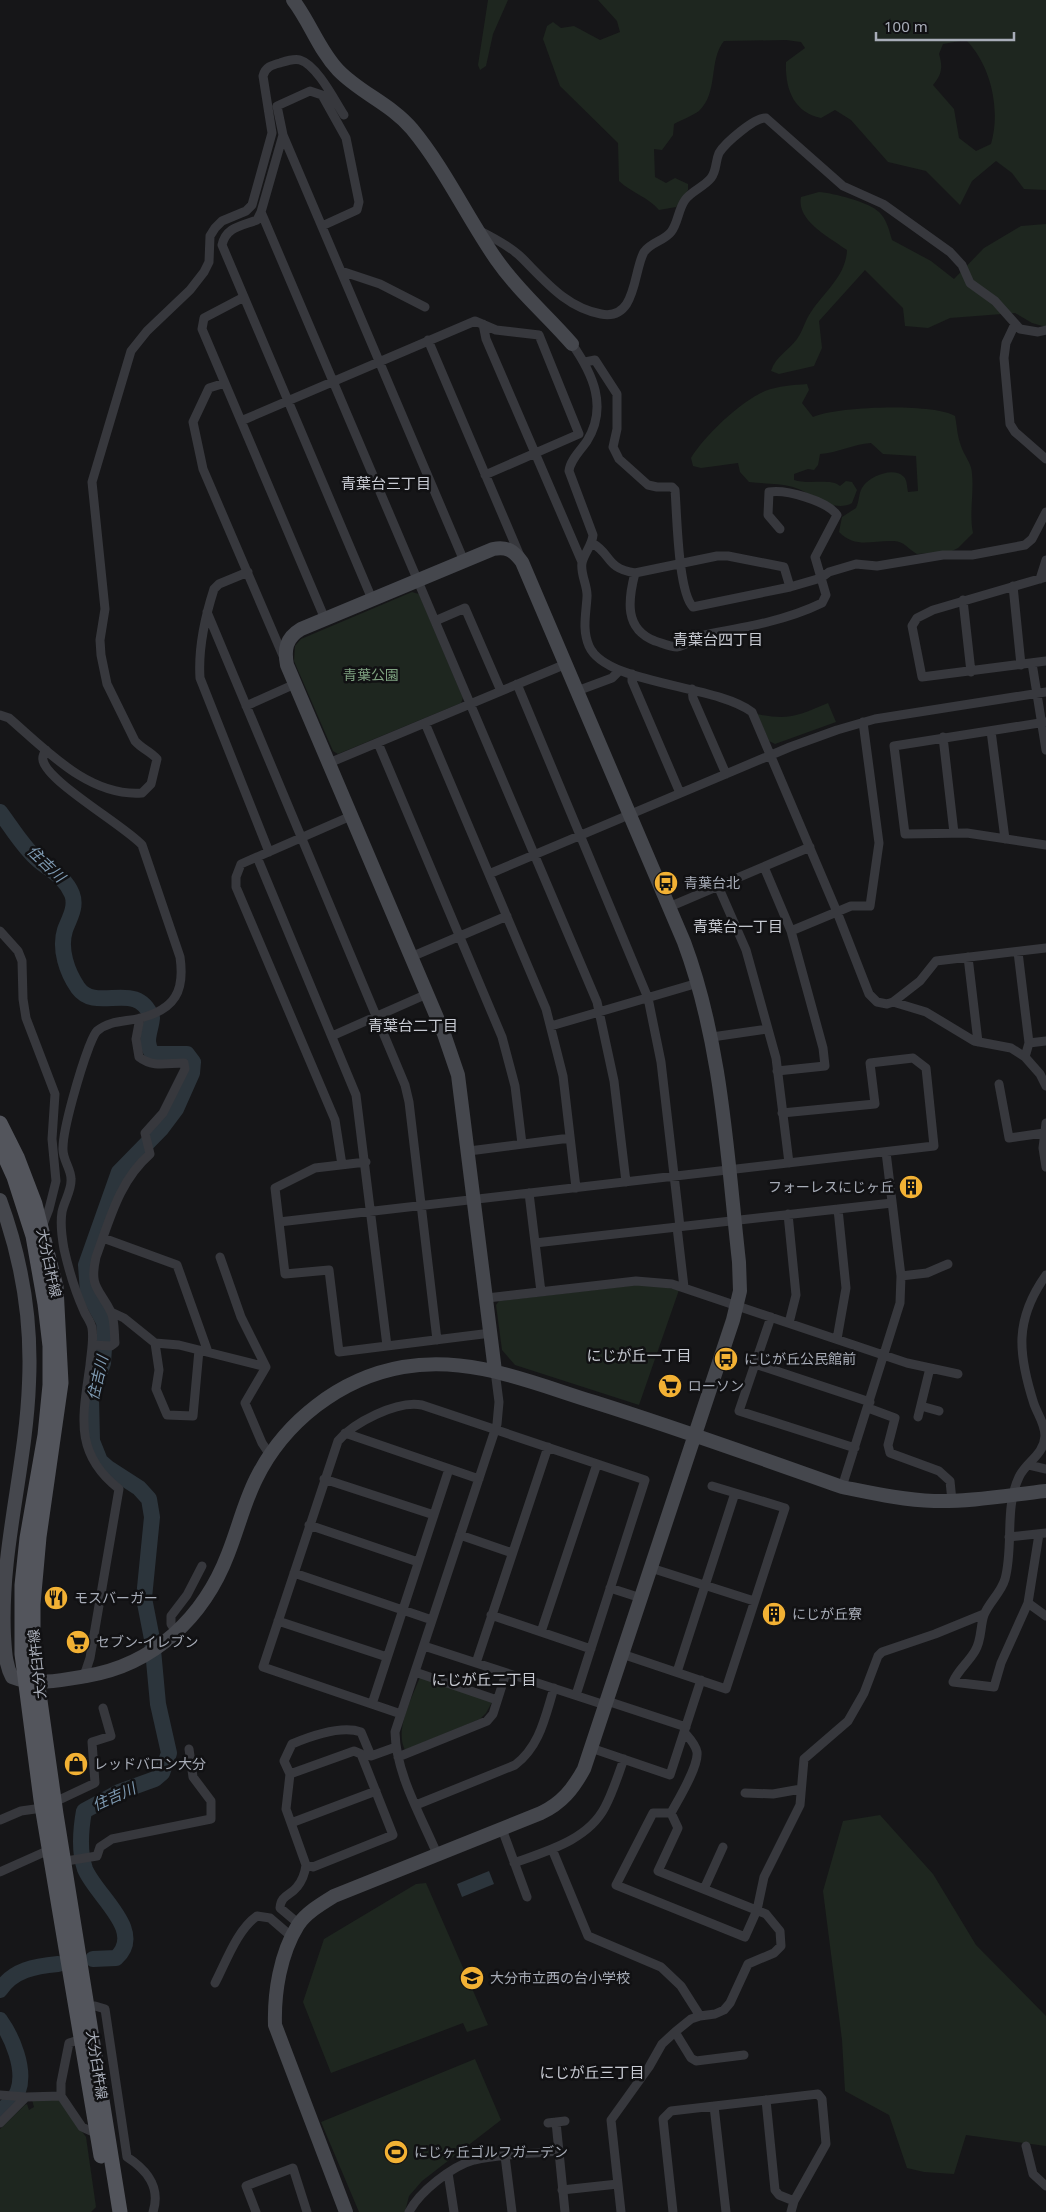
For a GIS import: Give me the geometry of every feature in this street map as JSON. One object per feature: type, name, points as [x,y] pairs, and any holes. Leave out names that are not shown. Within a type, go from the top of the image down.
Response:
[{"type":"main road","name":"大分臼杵線","points":[[0,1123],[27,1182],[37,1230]]},
{"type":"main road","name":"大分臼杵線","points":[[0,1146],[37,1230],[56,1287],[61,1383],[33,1604],[31,1681],[48,1805],[60,1859],[87,2038],[120,2212]]},
{"type":"main road","name":"大分臼杵線","points":[[87,2038],[97,2134],[109,2212]]},
{"type":"street","points":[[293,0],[308,21],[324,52],[338,70],[356,85],[382,102],[410,127],[430,154],[476,229],[515,284],[572,344],[585,362],[596,391],[597,414],[589,437],[572,462],[569,471],[592,532],[592,543],[582,562]]},
{"type":"street","points":[[0,715],[9,718],[73,772],[108,789],[142,792],[151,784],[157,760],[151,752],[142,749],[135,741],[108,684],[101,654],[100,640],[105,609],[92,482],[131,351],[146,331],[190,290],[204,272],[209,262],[210,236],[215,228],[222,221],[246,211],[252,205],[272,132],[263,76],[264,71],[272,65],[296,60],[304,62],[319,77],[344,116]]},
{"type":"street","points":[[322,226],[359,208],[346,138],[322,95],[310,91],[278,106],[283,135],[464,561]]},
{"type":"street","points":[[476,229],[521,257],[570,303],[584,310],[604,314],[612,313],[622,308],[633,292],[639,262],[645,252],[671,232],[686,199],[712,177],[718,157],[725,145],[758,119],[766,118],[843,186],[891,209],[950,252],[962,265],[970,283],[995,301],[1015,324],[1027,331],[1046,330]]},
{"type":"street","points":[[283,135],[257,220],[230,230],[224,235],[222,245],[372,599]]},
{"type":"street","points":[[261,212],[600,1012],[614,1081],[626,1182]]},
{"type":"street","points":[[341,271],[380,284],[425,307]]},
{"type":"street","points":[[244,297],[204,318],[202,329],[325,619]]},
{"type":"street","points":[[241,421],[379,360],[475,321],[496,330],[538,335],[580,434],[485,475]]},
{"type":"street","points":[[482,324],[486,339],[582,562],[587,588],[584,625],[588,645],[597,657],[619,670],[692,689],[735,703],[752,712],[837,912],[868,994],[877,1002],[893,1002],[926,1012],[964,1036],[978,1042],[993,1043],[1011,1048],[1025,1057],[1040,1074],[1046,1086]]},
{"type":"street","points":[[1015,324],[1006,343],[1004,358],[1010,424],[1015,432],[1046,459]]},
{"type":"street","points":[[346,2212],[275,2025],[274,1997],[292,1937],[299,1924],[318,1905],[334,1896],[554,1807],[567,1795],[584,1769],[737,1305],[740,1277],[712,1037],[698,983],[630,814],[428,340]]},
{"type":"street","points":[[585,362],[595,360],[617,394],[617,429],[613,447],[619,459],[648,484],[657,487],[672,487],[675,490],[686,600],[693,607],[790,587],[822,578],[829,572],[856,564],[877,566],[943,556],[972,555],[1025,546],[1032,539],[1046,512]]},
{"type":"street","points":[[225,384],[209,388],[193,422],[203,469],[427,994],[458,1075],[469,1150],[496,1371],[499,1411],[496,1430],[395,1732],[398,1757],[436,1854]]},
{"type":"street","points":[[635,573],[628,605],[632,621],[645,636],[678,647],[698,636],[780,619],[809,609],[825,599],[816,557],[837,515],[831,506],[778,490],[769,492],[768,514],[780,529]]},
{"type":"street","points":[[276,640],[513,540]]},
{"type":"street","points":[[592,543],[601,549],[613,566],[635,573],[717,556],[728,556],[784,567],[790,587]]},
{"type":"street","points":[[493,549],[508,549],[522,562]]},
{"type":"street","points":[[1046,560],[1043,578],[932,610],[917,618],[912,626],[922,677],[1046,661]]},
{"type":"street","points":[[248,572],[219,584],[214,589],[207,612],[199,663],[200,678],[269,852]]},
{"type":"street","points":[[1013,586],[1021,665]]},
{"type":"street","points":[[963,600],[972,672]]},
{"type":"street","points":[[435,621],[465,608],[501,691]]},
{"type":"street","points":[[207,612],[399,1067],[409,1102],[437,1340]]},
{"type":"street","points":[[287,665],[286,646],[292,636],[301,629]]},
{"type":"street","points":[[329,764],[566,664]]},
{"type":"street","points":[[1032,664],[1042,693],[1046,750]]},
{"type":"street","points":[[577,691],[612,678],[619,670]]},
{"type":"street","points":[[632,674],[632,681],[680,793]]},
{"type":"street","points":[[246,706],[295,684]]},
{"type":"street","points":[[516,684],[648,998],[662,1062],[684,1287]]},
{"type":"street","points":[[692,689],[693,698],[726,774]]},
{"type":"street","points":[[489,874],[816,736],[863,722],[929,709],[1042,693]]},
{"type":"street","points":[[791,932],[851,906],[870,906],[879,843],[863,722]]},
{"type":"street","points":[[1044,722],[894,746],[905,834],[954,833],[1046,846]]},
{"type":"street","points":[[425,723],[507,916],[551,1026],[563,1076],[576,1188]]},
{"type":"street","points":[[991,731],[1005,839]]},
{"type":"street","points":[[943,737],[954,833]]},
{"type":"street","points":[[378,743],[502,1037],[515,1086],[522,1144]]},
{"type":"street","points":[[46,750],[42,757],[43,763],[56,779],[115,824],[130,832],[142,845],[180,957],[182,973],[176,998],[165,1008],[142,1017],[113,1022],[96,1031],[89,1048],[65,1130],[63,1151],[71,1179],[62,1211],[61,1224],[64,1248],[71,1278],[92,1326],[95,1345],[83,1404],[86,1446],[92,1462],[105,1478],[119,1489],[90,1658],[84,1676]]},
{"type":"street","points":[[342,1165],[335,1120],[236,887],[236,877],[240,864],[352,816]]},
{"type":"street","points":[[669,907],[810,847]]},
{"type":"street","points":[[257,857],[356,1095],[388,1346]]},
{"type":"street","points":[[764,867],[791,932],[824,1048],[825,1066],[777,1071]]},
{"type":"street","points":[[718,886],[746,950],[767,1029],[777,1071],[788,1163]]},
{"type":"street","points":[[411,957],[507,916]]},
{"type":"street","points":[[0,931],[18,951],[22,961],[23,999],[26,1018],[56,1094],[52,1139],[56,1181],[49,1209],[37,1230]]},
{"type":"street","points":[[893,1002],[920,981],[936,961],[1046,948]]},
{"type":"street","points":[[1018,952],[1029,1043],[1025,1057]]},
{"type":"street","points":[[968,957],[978,1042]]},
{"type":"street","points":[[551,1026],[698,983]]},
{"type":"street","points":[[332,1036],[427,994]]},
{"type":"street","points":[[95,1345],[111,1346],[115,1343],[111,1312],[96,1290],[94,1278],[96,1257],[124,1182],[150,1154],[146,1136],[148,1127],[164,1113],[185,1069],[184,1064],[148,1063],[139,1057],[136,1039],[142,1017]]},
{"type":"street","points":[[712,1037],[767,1029]]},
{"type":"street","points":[[1029,1043],[1046,1041]]},
{"type":"street","points":[[279,1222],[934,1146],[926,1068],[913,1058],[870,1062],[875,1104],[782,1113]]},
{"type":"street","points":[[999,1084],[1009,1138],[1044,1133]]},
{"type":"street","points":[[1046,1123],[1044,1133],[1046,1168]]},
{"type":"street","points":[[469,1150],[570,1138]]},
{"type":"street","points":[[842,1487],[900,1303],[901,1276],[886,1152]]},
{"type":"street","points":[[366,1162],[315,1168],[275,1188],[285,1274],[329,1270],[339,1352],[491,1333]]},
{"type":"street","points":[[530,1193],[541,1292]]},
{"type":"street","points":[[0,1200],[22,1284],[27,1315],[29,1365],[27,1419],[2,1590],[8,1670],[12,1676],[31,1681],[84,1676],[119,1668],[163,1643],[176,1633],[205,1601],[218,1578],[248,1497],[270,1455],[288,1431],[316,1407],[342,1389],[392,1369],[430,1364],[469,1366],[496,1371],[695,1436],[842,1487],[904,1499],[952,1501],[1046,1491]]},
{"type":"street","points":[[535,1243],[892,1203]]},
{"type":"street","points":[[837,1339],[846,1288],[838,1209]]},
{"type":"street","points":[[788,1214],[796,1295],[789,1323]]},
{"type":"street","points":[[103,1238],[177,1265],[208,1352]]},
{"type":"street","points":[[220,1257],[241,1317],[266,1367]]},
{"type":"street","points":[[901,1276],[927,1273],[948,1264]]},
{"type":"street","points":[[1009,1537],[1042,1533],[1028,1604],[1001,1663],[994,1687],[953,1682],[957,1673],[975,1651],[984,1614],[1003,1583],[1010,1512],[1019,1477],[1042,1448],[1044,1430],[1035,1407],[1022,1360],[1024,1326],[1030,1298],[1046,1275]]},
{"type":"street","points":[[487,1298],[636,1281],[659,1282],[684,1287],[885,1355],[958,1374]]},
{"type":"street","points":[[111,1312],[124,1318],[155,1343],[199,1350],[266,1367]]},
{"type":"street","points":[[771,1316],[739,1411],[854,1448]]},
{"type":"street","points":[[155,1343],[159,1370],[156,1389],[167,1415],[193,1416],[199,1350]]},
{"type":"street","points":[[755,1364],[869,1405],[895,1418],[888,1445],[890,1453],[939,1471],[950,1481],[952,1501]]},
{"type":"street","points":[[266,1367],[246,1403],[262,1442],[270,1455]]},
{"type":"street","points":[[918,1417],[930,1368]]},
{"type":"street","points":[[401,1714],[263,1667],[338,1441],[345,1433],[382,1412],[417,1404],[645,1480],[576,1695]]},
{"type":"street","points":[[921,1406],[939,1411]]},
{"type":"street","points":[[345,1433],[479,1479]]},
{"type":"street","points":[[476,1663],[548,1447]]},
{"type":"street","points":[[541,1632],[597,1464]]},
{"type":"street","points":[[1030,1465],[1046,1470]]},
{"type":"street","points":[[372,1704],[449,1468]]},
{"type":"street","points":[[324,1479],[434,1515]]},
{"type":"street","points":[[622,1654],[726,1688],[785,1508],[712,1486]]},
{"type":"street","points":[[677,1672],[735,1493]]},
{"type":"street","points":[[309,1525],[418,1562]]},
{"type":"street","points":[[460,1535],[512,1553]]},
{"type":"street","points":[[176,1633],[171,1624],[171,1616],[187,1594],[202,1566]]},
{"type":"street","points":[[651,1568],[754,1601]]},
{"type":"street","points":[[294,1573],[432,1620]]},
{"type":"street","points":[[610,1588],[641,1598]]},
{"type":"street","points":[[1028,1604],[1046,1616]]},
{"type":"street","points":[[671,1813],[653,1813],[616,1885],[745,1937],[757,1910],[764,1877],[800,1805],[804,1759],[848,1721],[864,1693],[878,1656],[882,1652],[935,1634],[984,1614]]},
{"type":"street","points":[[491,1615],[590,1649]]},
{"type":"street","points":[[278,1621],[387,1657]]},
{"type":"street","points":[[424,1646],[685,1730],[697,1752],[696,1758],[671,1813],[678,1828],[658,1871],[766,1914],[780,1931],[782,1946],[774,1954],[748,1964],[730,2003],[724,2010],[715,2014],[700,2016],[683,2024],[662,2044],[649,2067],[610,2120],[621,2212]]},
{"type":"street","points":[[415,1672],[497,1700]]},
{"type":"street","points":[[398,1757],[480,1726],[493,1714],[506,1673]]},
{"type":"street","points":[[591,1748],[670,1775],[701,1680]]},
{"type":"street","points":[[416,1805],[515,1765],[524,1758],[539,1736],[554,1688]]},
{"type":"street","points":[[0,1820],[21,1811],[48,1805],[94,1783],[92,1742],[111,1736],[103,1708]]},
{"type":"street","points":[[299,1924],[280,1908],[281,1901],[286,1894],[296,1889],[305,1872],[306,1865],[286,1810],[290,1774],[284,1761],[292,1744],[350,1728],[360,1732],[371,1756],[396,1747]]},
{"type":"street","points":[[0,1872],[60,1859],[96,1856],[100,1847],[112,1839],[211,1819],[211,1801],[193,1778],[189,1749]]},
{"type":"street","points":[[290,1774],[354,1751],[361,1754],[393,1835],[313,1866],[306,1865]]},
{"type":"street","points":[[514,1863],[552,1849],[577,1837],[598,1818],[607,1804],[624,1759]]},
{"type":"street","points":[[745,1793],[774,1794],[801,1789]]},
{"type":"street","points":[[291,1823],[376,1791]]},
{"type":"street","points":[[502,1829],[527,1897]]},
{"type":"street","points":[[704,1889],[723,1847]]},
{"type":"street","points":[[552,1849],[588,1936],[661,1967],[681,1986],[700,2016]]},
{"type":"street","points":[[215,1983],[243,1932],[250,1921],[257,1916],[270,1918],[292,1937]]},
{"type":"street","points":[[82,2008],[105,2009],[127,2157],[142,2166],[154,2184],[156,2201],[153,2212]]},
{"type":"street","points":[[675,2032],[691,2058],[696,2061],[744,2055]]},
{"type":"street","points":[[87,2038],[69,2043],[61,2083],[61,2096],[82,2127],[97,2134]]},
{"type":"street","points":[[672,2212],[663,2118],[671,2111],[818,2094],[822,2099],[826,2144],[794,2201],[791,2212]]},
{"type":"street","points":[[3,2095],[24,2097],[61,2096]]},
{"type":"street","points":[[0,2123],[24,2097]]},
{"type":"street","points":[[766,2100],[775,2190],[779,2195],[794,2201]]},
{"type":"street","points":[[714,2106],[726,2212]]},
{"type":"street","points":[[556,2122],[565,2212]]},
{"type":"street","points":[[1026,2146],[1033,2174],[1046,2186]]},
{"type":"street","points":[[409,2212],[414,2201],[448,2173],[472,2160],[558,2151]]},
{"type":"street","points":[[505,2156],[512,2212]]},
{"type":"street","points":[[256,2212],[246,2186],[293,2168],[307,2212]]},
{"type":"street","points":[[448,2173],[454,2212]]},
{"type":"street","points":[[562,2190],[618,2184]]},
{"type":"green space","points":[[488,0],[508,0],[493,34],[486,66],[480,70],[478,65]]},
{"type":"green space","points":[[598,0],[1046,0],[1046,190],[1024,189],[1012,173],[996,161],[972,181],[960,205],[926,171],[888,162],[851,120],[835,110],[821,118],[811,115],[797,104],[789,90],[786,62],[805,48],[801,42],[786,40],[724,41],[716,58],[709,95],[705,103],[699,111],[674,124],[673,135],[662,150],[654,149],[655,177],[666,183],[675,178],[688,184],[688,190],[676,207],[659,210],[619,181],[618,143],[560,86],[543,39],[547,26],[553,22],[561,28],[574,26],[600,40],[620,32],[617,21]],"holes":[[[966,40],[975,50],[988,75],[992,89],[995,117],[991,144],[976,151],[959,138],[954,109],[933,85],[941,70],[939,54],[943,44]]]},
{"type":"green space","points":[[819,192],[833,194],[874,208],[884,218],[892,240],[931,261],[954,279],[984,248],[1021,226],[1046,224],[1046,327],[1032,323],[1015,313],[950,318],[928,328],[905,326],[903,308],[865,270],[819,321],[822,348],[814,366],[779,374],[771,371],[779,357],[797,339],[809,315],[839,276],[846,259],[847,250],[816,228],[804,214],[801,206],[801,197]]},
{"type":"green space","points":[[807,384],[809,390],[802,403],[813,417],[825,413],[863,408],[928,409],[955,416],[962,450],[972,470],[971,518],[973,533],[958,548],[952,551],[917,554],[898,541],[858,542],[845,537],[839,532],[842,517],[856,508],[862,488],[872,478],[889,472],[895,472],[906,480],[908,492],[918,491],[916,456],[883,454],[871,443],[820,454],[818,465],[814,470],[808,469],[794,474],[794,480],[800,481],[831,482],[840,486],[846,481],[852,482],[857,490],[852,503],[845,506],[830,504],[793,487],[749,482],[740,472],[738,463],[701,468],[693,466],[691,458],[697,449],[724,420],[745,403],[770,389]]},
{"type":"green space","name":"青葉公園","points":[[412,592],[419,594],[463,698],[461,703],[338,754],[333,751],[294,661],[295,646],[301,639]]},
{"type":"green space","points":[[828,703],[836,722],[775,744],[769,741],[757,714],[778,717],[794,716]]},
{"type":"green space","points":[[636,1285],[653,1285],[679,1290],[639,1405],[515,1365],[502,1350],[496,1305],[499,1301]]},
{"type":"green space","points":[[420,1677],[492,1702],[480,1719],[405,1750],[402,1742],[403,1723]]},
{"type":"green space","points":[[880,1815],[933,1874],[976,1945],[1046,2016],[1046,2146],[966,2135],[954,2174],[924,2172],[907,2168],[889,2115],[845,2091],[842,2040],[823,1891],[843,1821]]},
{"type":"green space","points":[[426,1883],[488,2025],[467,2032],[463,2023],[331,2073],[303,2002],[324,1939],[416,1884]]},
{"type":"green space","name":"にじヶ丘ゴルフガーデン","points":[[475,2059],[501,2120],[422,2181],[409,2196],[405,2212],[359,2212],[321,2122]]},
{"type":"green space","points":[[58,2099],[86,2137],[96,2207],[91,2212],[0,2212],[0,2129],[25,2105],[27,2104],[29,2110],[34,2107],[32,2100]]},
{"type":"shaded area","points":[[489,1871],[494,1884],[462,1897],[457,1884]]},
{"type":"waterway","name":"住吉川","points":[[0,812],[27,849],[62,879],[72,894],[74,904],[63,937],[63,945],[67,968],[78,988],[86,995],[95,998],[127,998],[137,1000],[145,1006],[152,1018],[148,1045],[153,1054],[187,1054],[193,1062],[192,1073],[176,1109],[161,1129],[119,1172],[86,1265],[88,1293],[104,1322],[105,1334],[103,1363],[91,1398],[92,1441],[100,1461],[139,1488],[149,1499],[152,1517],[144,1598],[152,1639],[158,1704],[169,1753],[162,1773],[155,1779],[119,1792],[84,1811],[81,1848],[85,1869],[116,1914],[125,1936],[124,1948],[116,1958],[93,1959]]},
{"type":"waterway","name":"住吉川","points":[[0,1990],[11,1978],[25,1970],[58,1964]]},
{"type":"waterway","name":"住吉川","points":[[0,2020],[13,2044],[20,2073],[17,2094],[0,2111]]},
{"type":"place","name":"青葉台北","points":[[666,883]]},
{"type":"place","name":"フォーレスにじヶ丘","points":[[911,1187]]},
{"type":"place","name":"にじが丘公民館前","points":[[726,1359]]},
{"type":"place","name":"ローソン","points":[[670,1386]]},
{"type":"place","name":"モスバーガー","points":[[56,1598]]},
{"type":"place","name":"にじが丘寮","points":[[774,1614]]},
{"type":"place","name":"セブン-イレブン","points":[[78,1642]]},
{"type":"place","name":"レッドバロン大分","points":[[76,1764]]},
{"type":"place","name":"大分市立西の台小学校","points":[[472,1978]]},
{"type":"place","name":"にじヶ丘ゴルフガーデン","points":[[396,2152]]},
{"type":"district","name":"青葉台三丁目","points":[[386,484]]},
{"type":"district","name":"青葉台四丁目","points":[[718,640]]},
{"type":"district","name":"青葉台一丁目","points":[[738,927]]},
{"type":"district","name":"青葉台二丁目","points":[[413,1026]]},
{"type":"district","name":"にじが丘一丁目","points":[[639,1356]]},
{"type":"district","name":"にじが丘二丁目","points":[[484,1680]]},
{"type":"district","name":"にじが丘三丁目","points":[[592,2073]]}]
